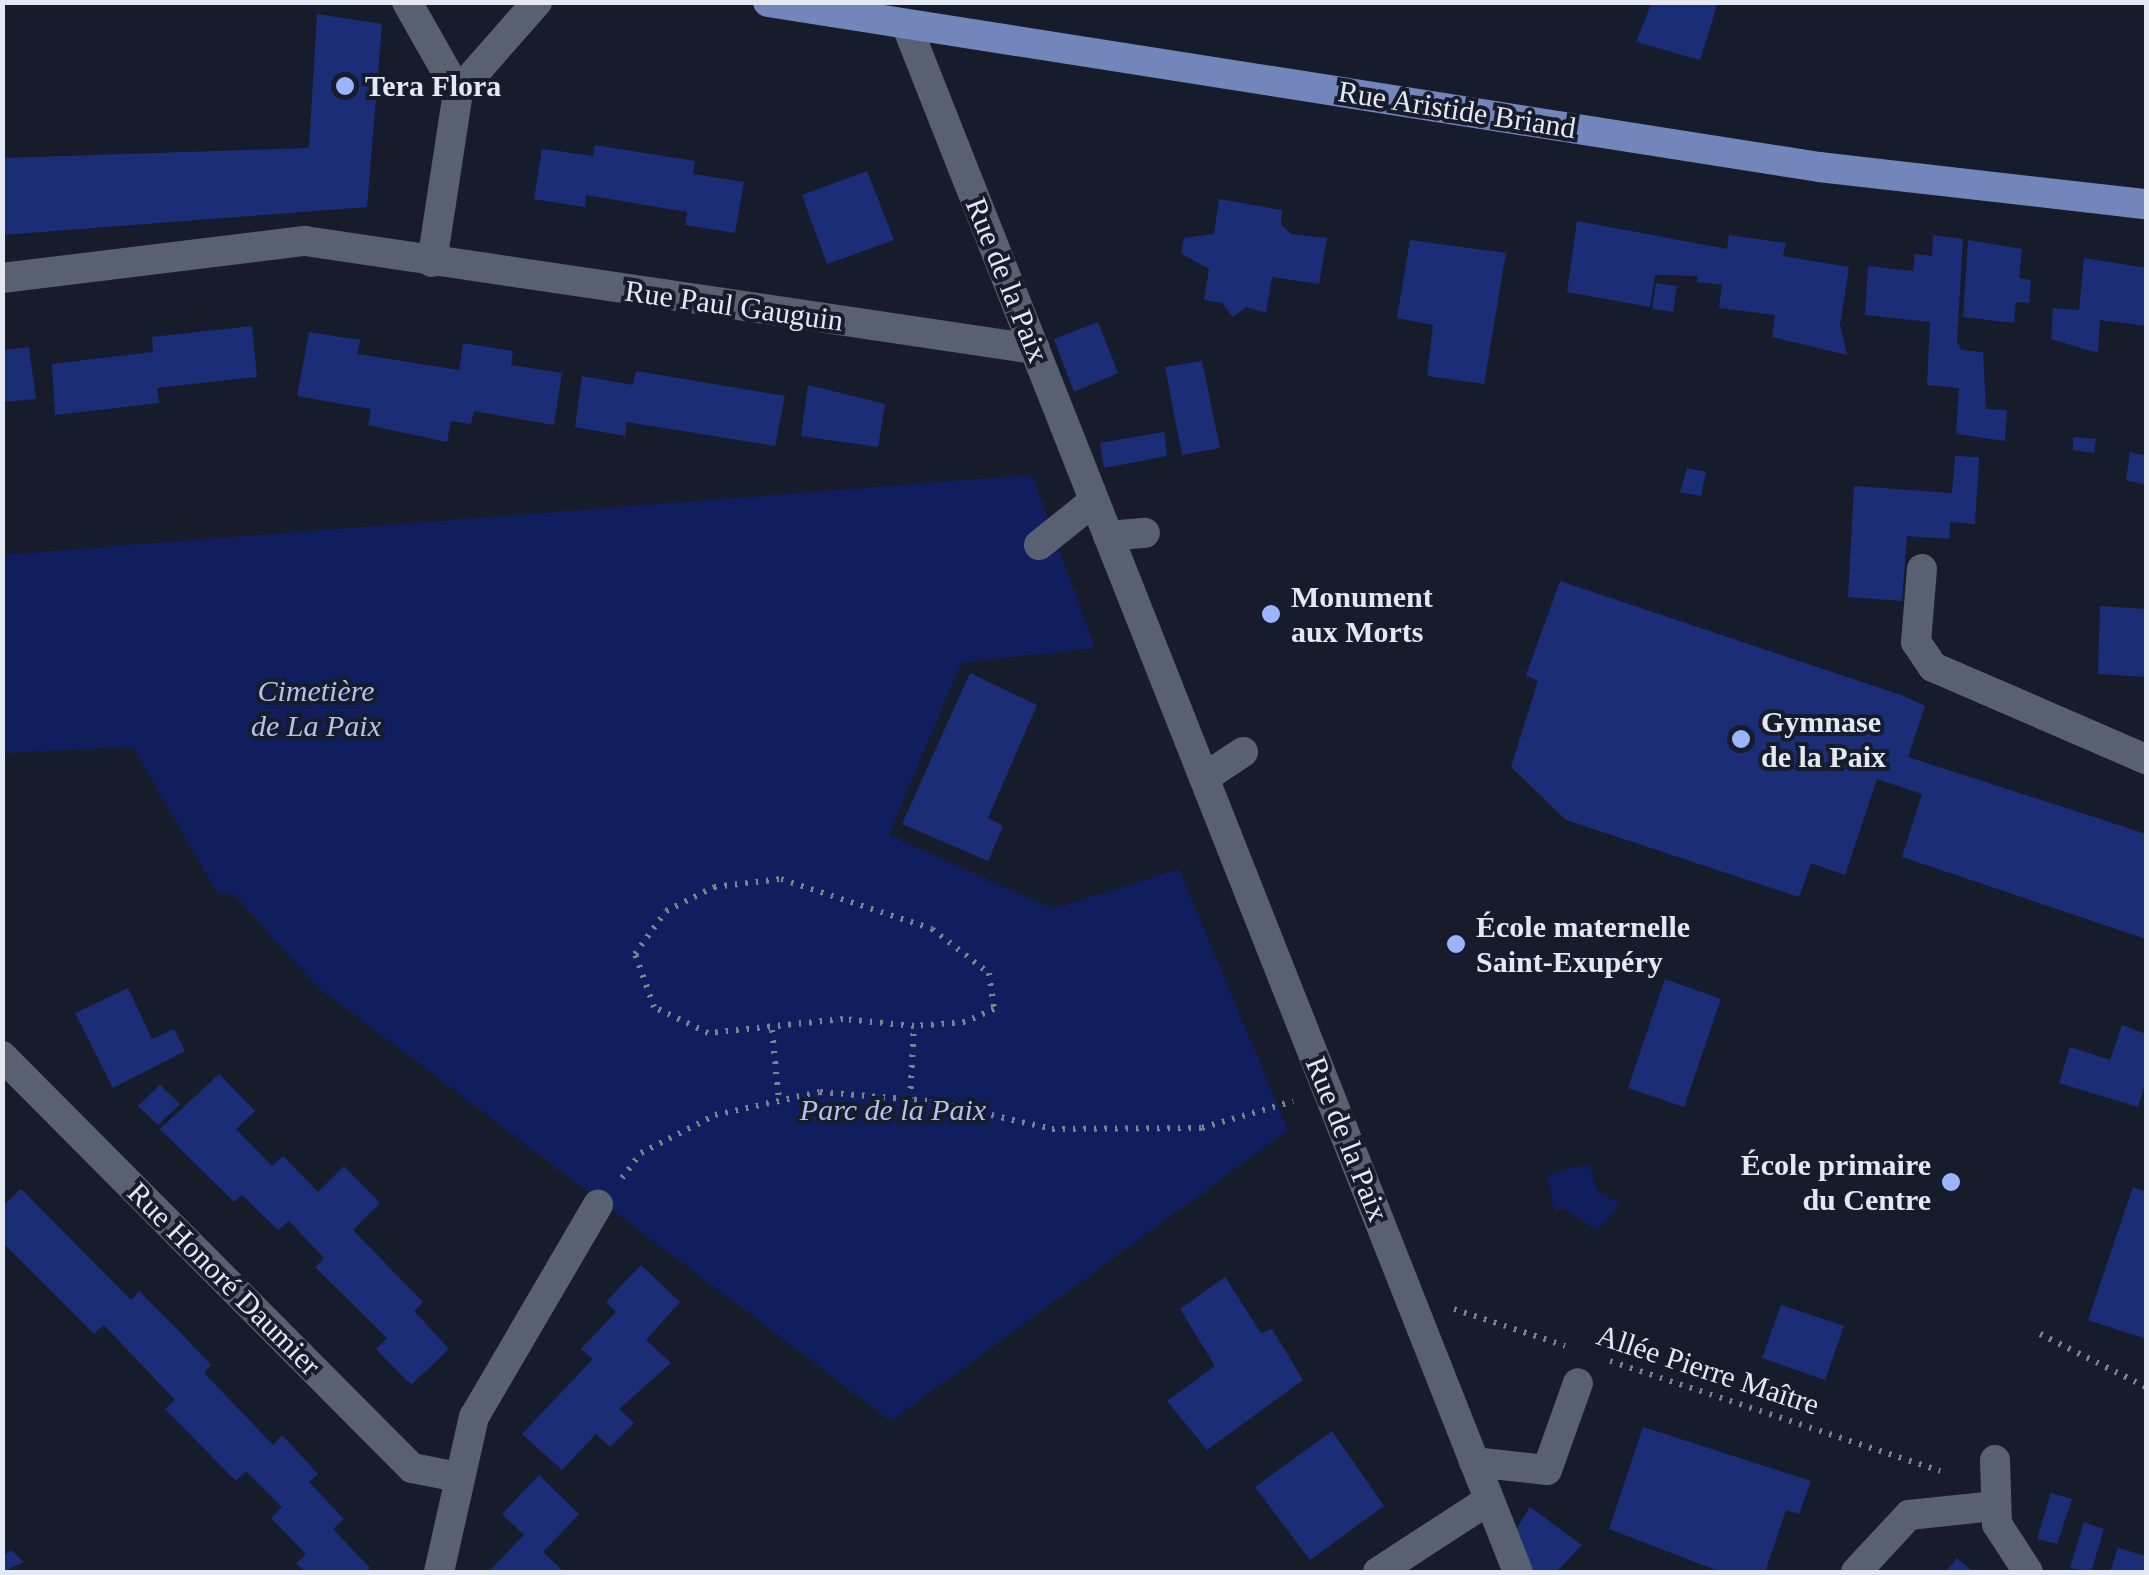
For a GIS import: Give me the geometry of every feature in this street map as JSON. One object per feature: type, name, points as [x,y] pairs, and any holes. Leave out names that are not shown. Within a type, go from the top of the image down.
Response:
[{"type":"main road","name":"Rue Aristide Briand","points":[[768,2],[1818,167],[2146,204]]},
{"type":"street","points":[[407,2],[458,92]]},
{"type":"street","points":[[432,262],[458,92],[537,2]]},
{"type":"street","name":"Rue de la Paix","points":[[906,24],[1518,1572]]},
{"type":"street","name":"Rue Paul Gauguin","points":[[2,278],[305,242],[1034,350]]},
{"type":"street","points":[[1038,545],[1094,500]]},
{"type":"street","points":[[1108,536],[1145,533]]},
{"type":"street","points":[[1922,569],[1916,642],[1933,667],[2146,759]]},
{"type":"street","points":[[1204,778],[1243,752]]},
{"type":"street","name":"Rue Honoré Daumier","points":[[2,1056],[412,1468],[458,1477]]},
{"type":"street","points":[[439,1572],[474,1417],[594,1211]]},
{"type":"street","points":[[1474,1462],[1547,1470],[1578,1384]]},
{"type":"street","points":[[1856,1572],[1909,1515],[1994,1485],[2006,1543],[2028,1572]]},
{"type":"street","points":[[1378,1572],[1489,1500]]},
{"type":"path","points":[[781,878],[864,901],[932,929],[989,973],[994,1009],[965,1022],[914,1026],[842,1019],[772,1030],[708,1034],[654,1008],[635,954],[666,911],[714,887],[781,878]]},
{"type":"path","points":[[910,1099],[914,1026]]},
{"type":"path","points":[[772,1030],[780,1101]]},
{"type":"path","points":[[594,1211],[642,1153],[715,1115],[820,1092],[910,1099],[1052,1128],[1202,1128],[1328,1091]]},
{"type":"path","name":"Allée Pierre Maître","points":[[1408,1293],[1578,1350]]},
{"type":"path","points":[[2040,1334],[2146,1387]]},
{"type":"path","name":"Allée Pierre Maître","points":[[1597,1356],[1994,1485]]},
{"type":"green space","points":[[1032,475],[1095,648],[961,663],[889,835],[1053,909],[1179,869],[1288,1130],[891,1421],[319,988],[232,893],[218,894],[133,747],[3,753],[2,555]]},
{"type":"green space","points":[[1589,1164],[1598,1192],[1621,1203],[1597,1230],[1566,1210],[1554,1210],[1547,1175]]},
{"type":"building","points":[[1652,2],[1718,2],[1700,60],[1636,42]]},
{"type":"building","name":"Tera Flora","points":[[317,14],[382,24],[367,207],[2,235],[2,158],[309,148]]},
{"type":"building","points":[[595,145],[695,161],[693,174],[744,182],[735,233],[685,225],[687,212],[586,195],[585,207],[534,199],[542,149],[593,156]]},
{"type":"building","points":[[867,171],[894,240],[827,264],[802,195]]},
{"type":"building","points":[[1219,199],[1282,210],[1281,224],[1291,234],[1327,238],[1319,284],[1272,277],[1266,313],[1246,307],[1233,317],[1222,303],[1204,300],[1209,269],[1181,253],[1184,238],[1214,234]]},
{"type":"building","points":[[1577,221],[1727,249],[1729,235],[1786,243],[1783,256],[1849,267],[1840,325],[1847,355],[1772,337],[1775,315],[1719,308],[1722,285],[1697,282],[1698,276],[1655,275],[1650,307],[1567,292]]},
{"type":"building","points":[[1933,235],[1963,239],[1957,342],[1961,350],[1983,352],[1986,409],[2007,410],[2005,441],[1956,434],[1959,388],[1927,385],[1930,322],[1865,315],[1868,266],[1913,271],[1915,254],[1932,256]]},
{"type":"building","points":[[1410,240],[1506,253],[1484,384],[1427,376],[1433,325],[1397,318]]},
{"type":"building","points":[[1968,240],[2022,249],[2019,278],[2031,280],[2029,303],[2016,302],[2014,323],[1963,317]]},
{"type":"building","points":[[2084,258],[2146,268],[2146,326],[2100,320],[2098,353],[2051,339],[2053,308],[2079,310]]},
{"type":"building","points":[[1656,283],[1677,286],[1673,312],[1652,309]]},
{"type":"building","points":[[1098,322],[1118,373],[1074,392],[1054,339]]},
{"type":"building","points":[[252,326],[257,377],[157,388],[159,403],[55,415],[52,364],[153,352],[152,337]]},
{"type":"building","points":[[309,332],[360,340],[357,354],[459,370],[463,343],[513,351],[511,365],[562,373],[554,425],[474,411],[471,424],[451,421],[447,442],[368,425],[371,409],[297,396]]},
{"type":"building","points":[[29,347],[36,399],[2,402],[2,350]]},
{"type":"building","points":[[1202,361],[1220,448],[1182,455],[1165,367]]},
{"type":"building","points":[[636,371],[785,396],[775,446],[627,422],[625,436],[575,427],[582,376],[633,385]]},
{"type":"building","points":[[808,385],[885,404],[878,447],[801,436]]},
{"type":"building","points":[[1164,432],[1167,456],[1104,468],[1100,443]]},
{"type":"building","points":[[2073,437],[2096,439],[2094,453],[2073,450]]},
{"type":"building","points":[[2130,452],[2146,456],[2146,485],[2126,480]]},
{"type":"building","points":[[1955,456],[1979,457],[1975,524],[1950,522],[1949,539],[1907,536],[1902,601],[1848,597],[1854,486],[1952,493]]},
{"type":"building","points":[[1687,468],[1706,472],[1701,496],[1680,492]]},
{"type":"building","points":[[1560,581],[1904,696],[1925,706],[1908,757],[2146,834],[2146,939],[1902,857],[1922,794],[1877,779],[1845,875],[1811,863],[1799,897],[1566,820],[1511,767],[1538,681],[1526,675]]},
{"type":"building","points":[[2100,606],[2146,609],[2146,677],[2098,674]]},
{"type":"building","points":[[970,673],[1037,705],[988,818],[1003,826],[988,861],[902,824]]},
{"type":"building","points":[[1665,979],[1721,999],[1684,1107],[1628,1088]]},
{"type":"building","points":[[128,988],[152,1039],[174,1029],[185,1051],[113,1088],[75,1013]]},
{"type":"building","points":[[2122,1025],[2146,1034],[2146,1081],[2138,1107],[2059,1083],[2070,1047],[2110,1060]]},
{"type":"building","points":[[219,1074],[255,1111],[236,1129],[272,1166],[283,1156],[318,1192],[344,1166],[380,1203],[353,1230],[423,1302],[414,1311],[449,1349],[411,1385],[376,1349],[387,1338],[315,1267],[324,1258],[289,1221],[278,1230],[242,1195],[234,1202],[160,1129]]},
{"type":"building","points":[[160,1085],[180,1104],[158,1125],[138,1106]]},
{"type":"building","points":[[2133,1187],[2146,1192],[2146,1339],[2088,1320]]},
{"type":"building","points":[[21,1189],[131,1300],[139,1291],[177,1329],[211,1365],[204,1373],[273,1445],[282,1435],[318,1474],[309,1482],[344,1519],[333,1529],[370,1568],[365,1572],[305,1572],[296,1563],[306,1554],[271,1518],[282,1507],[246,1471],[236,1481],[165,1409],[175,1400],[104,1325],[94,1334],[2,1242],[2,1207]]},
{"type":"building","points":[[641,1265],[680,1302],[646,1340],[671,1363],[619,1409],[634,1423],[610,1447],[596,1434],[562,1470],[522,1434],[593,1359],[581,1349],[616,1312],[606,1302]]},
{"type":"building","points":[[1225,1277],[1261,1333],[1272,1329],[1303,1380],[1207,1450],[1167,1401],[1215,1366],[1180,1309]]},
{"type":"building","points":[[1781,1305],[1844,1326],[1825,1380],[1762,1358]]},
{"type":"building","points":[[1643,1427],[1811,1481],[1799,1514],[1786,1510],[1765,1572],[1721,1572],[1609,1529]]},
{"type":"building","points":[[1332,1431],[1384,1506],[1310,1560],[1255,1487]]},
{"type":"building","points":[[539,1475],[579,1514],[543,1552],[564,1572],[488,1572],[524,1535],[502,1514]]},
{"type":"building","points":[[2051,1493],[2072,1499],[2057,1544],[2037,1539]]},
{"type":"building","points":[[1530,1507],[1582,1545],[1556,1572],[1529,1572],[1514,1533]]},
{"type":"building","points":[[2084,1522],[2104,1529],[2091,1572],[2070,1568]]},
{"type":"building","points":[[2118,1548],[2146,1556],[2146,1572],[2110,1572]]},
{"type":"building","points":[[11,1550],[24,1562],[2,1572],[2,1557]]},
{"type":"building","points":[[1957,1558],[1973,1572],[1946,1572]]},
{"type":"place","name":"Tera Flora","points":[[345,86]]},
{"type":"place","name":"Monument aux Morts","points":[[1271,614]]},
{"type":"place","name":"Gymnase de la Paix","points":[[1741,739]]},
{"type":"place","name":"École maternelle Saint-Exupéry","points":[[1456,944]]},
{"type":"place","name":"École primaire du Centre","points":[[1951,1182]]},
{"type":"park label","name":"Cimetière de La Paix","points":[[316,708]]},
{"type":"park label","name":"Parc de la Paix","points":[[893,1110]]}]
